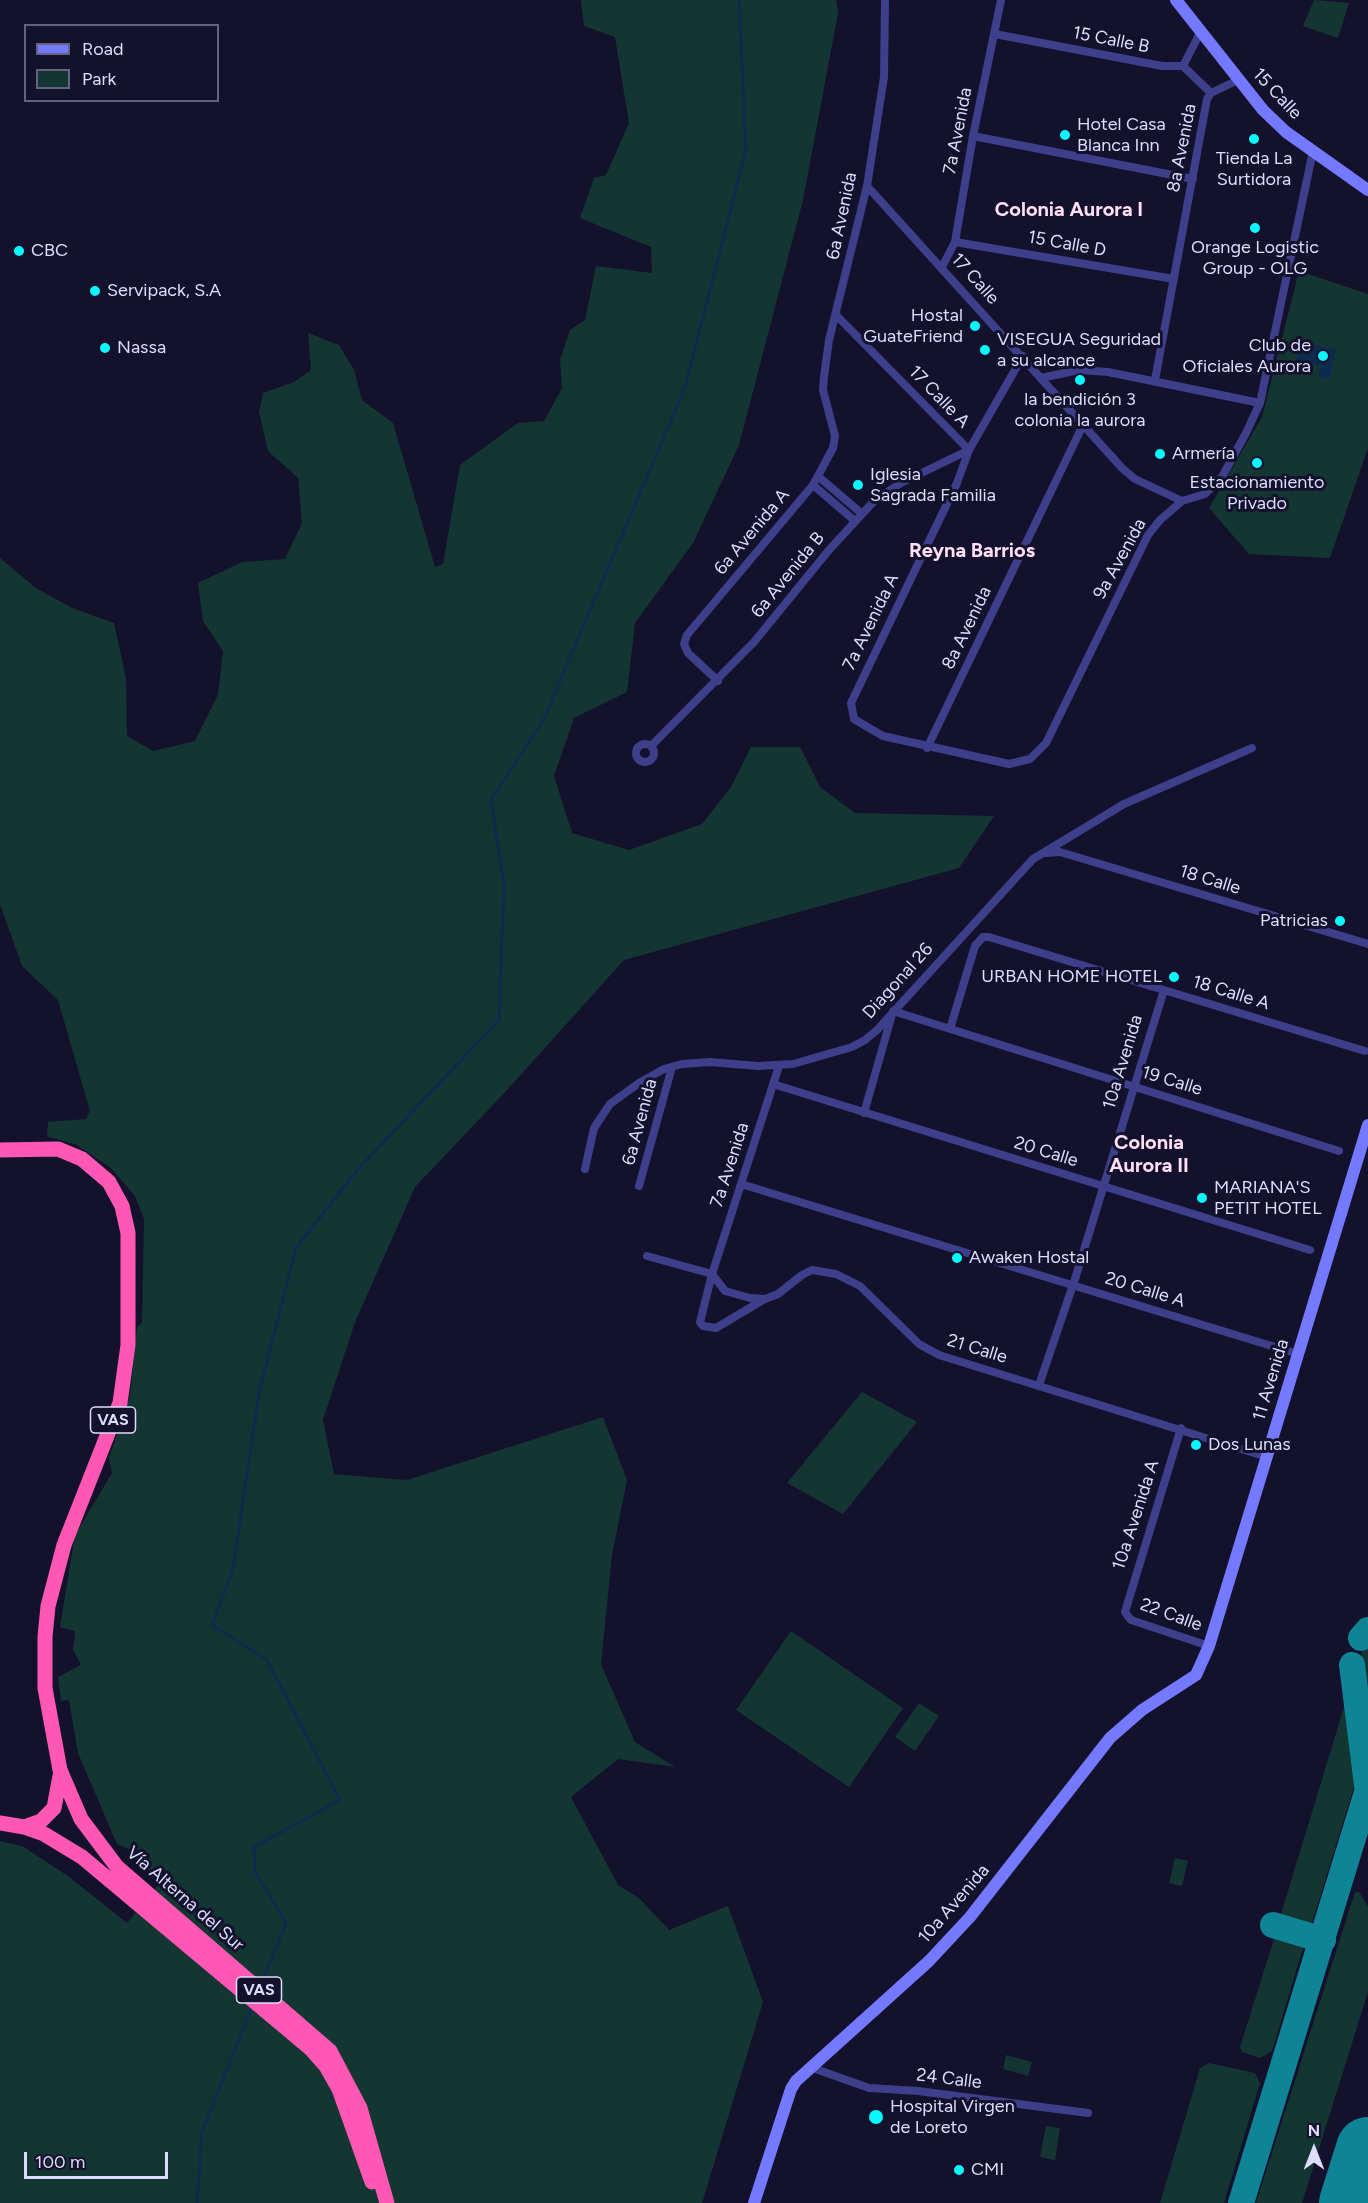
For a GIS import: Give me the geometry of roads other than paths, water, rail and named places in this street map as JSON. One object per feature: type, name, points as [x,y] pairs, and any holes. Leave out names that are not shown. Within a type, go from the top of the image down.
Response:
[{"type":"highway","name":"Vía Alterna del Sur","points":[[0,1150],[44,1147],[58,1149],[82,1160],[109,1182],[122,1206],[128,1233],[128,1345],[120,1402],[64,1545],[48,1606],[45,1688],[60,1770],[77,1810],[96,1843],[135,1893],[311,2049],[326,2066],[339,2089],[361,2146],[378,2203]]},
{"type":"highway","points":[[24,1827],[41,1821],[54,1808],[60,1770]]},
{"type":"highway","name":"Vía Alterna del Sur","points":[[0,1823],[24,1827],[60,1842],[135,1893],[321,2042],[343,2072],[360,2108],[387,2203]]},
{"type":"main road","name":"15 Calle","points":[[1178,1],[1263,110],[1286,132],[1368,190]]},
{"type":"main road","name":"11 Avenida","points":[[1209,1646],[1368,1125]]},
{"type":"main road","name":"10a Avenida","points":[[754,2203],[791,2089],[810,2067],[929,1961],[969,1917],[1110,1738],[1142,1710],[1191,1681],[1196,1676],[1209,1646]]},
{"type":"street","name":"6a Avenida","points":[[835,436],[823,390],[829,339],[837,316],[867,186],[884,77],[885,0]]},
{"type":"street","name":"7a Avenida","points":[[942,267],[955,242],[973,136],[1001,0]]},
{"type":"street","points":[[1201,31],[1183,66],[1211,93]]},
{"type":"street","name":"15 Calle B","points":[[995,34],[1162,66],[1183,66]]},
{"type":"street","name":"8a Avenida","points":[[1155,380],[1211,93],[1238,80]]},
{"type":"street","points":[[973,136],[1193,179]]},
{"type":"street","name":"9a Avenida","points":[[927,747],[1009,764],[1030,759],[1046,743],[1148,535],[1182,501],[1205,494],[1222,477],[1260,403],[1313,151]]},
{"type":"street","name":"17 Calle","points":[[867,186],[1122,468],[1135,479],[1182,501]]},
{"type":"street","name":"15 Calle D","points":[[955,242],[1174,279]]},
{"type":"street","name":"17 Calle A","points":[[837,316],[969,450]]},
{"type":"street","name":"7a Avenida A","points":[[927,747],[883,736],[861,725],[854,719],[851,711],[853,695],[957,483],[969,450],[1023,356]]},
{"type":"street","points":[[1041,378],[1079,370],[1155,380],[1260,403]]},
{"type":"street","name":"8a Avenida","points":[[927,747],[1083,425]]},
{"type":"street","name":"6a Avenida A","points":[[718,681],[688,653],[684,644],[687,635],[819,477],[828,462],[835,436]]},
{"type":"street","name":"6a Avenida B","points":[[651,746],[718,681],[754,642],[861,513],[875,500],[901,483],[969,450]]},
{"type":"street","points":[[819,477],[861,513]]},
{"type":"street","points":[[813,485],[855,521]]},
{"type":"street","name":"17 Calle","points":[[1161,493],[1174,508]]},
{"type":"street","points":[[836,504],[842,496]]},
{"type":"street","name":"Diagonal 26","points":[[585,1169],[594,1128],[610,1104],[639,1083],[672,1067],[710,1062],[779,1066],[852,1047],[878,1030],[1033,859],[1124,804],[1252,747]]},
{"type":"street","name":"18 Calle","points":[[1042,854],[1060,852],[1368,944]]},
{"type":"street","name":"18 Calle A","points":[[950,1029],[975,946],[983,938],[997,939],[1365,1052]]},
{"type":"street","name":"10a Avenida","points":[[1039,1385],[1073,1285],[1164,990]]},
{"type":"street","points":[[864,1113],[893,1011]]},
{"type":"street","name":"19 Calle","points":[[893,1011],[1339,1151]]},
{"type":"street","name":"7a Avenida","points":[[765,1299],[722,1326],[712,1328],[703,1326],[700,1322],[712,1274],[779,1066]]},
{"type":"street","name":"6a Avenida","points":[[639,1186],[672,1067]]},
{"type":"street","name":"20 Calle","points":[[773,1084],[1310,1250]]},
{"type":"street","name":"20 Calle A","points":[[741,1184],[1298,1354]]},
{"type":"street","points":[[647,1256],[712,1274],[725,1291],[750,1298],[765,1299]]},
{"type":"street","name":"21 Calle","points":[[765,1299],[778,1294],[812,1270],[836,1274],[860,1286],[910,1336],[929,1350],[1267,1457]]},
{"type":"street","name":"10a Avenida A","points":[[1125,1612],[1181,1428]]},
{"type":"street","name":"22 Calle","points":[[1125,1612],[1131,1620],[1209,1646]]},
{"type":"street","name":"24 Calle","points":[[810,2067],[869,2088],[918,2091],[1088,2113]]},
{"type":"water","points":[[1301,341],[1336,350],[1329,379],[1318,377],[1321,366],[1296,360]]},
{"type":"waterway","points":[[261,1985],[286,1923],[255,1871],[254,1847],[340,1800],[267,1660],[212,1625],[233,1569],[259,1393],[296,1248],[358,1169],[499,1020],[504,884],[491,800],[544,719],[685,387],[746,150],[739,0]]},
{"type":"waterway","points":[[197,2203],[202,2132],[252,2007]]},
{"type":"place","name":"Hotel Casa Blanca Inn","points":[[1065,135]]},
{"type":"place","name":"Tienda La Surtidora","points":[[1254,139]]},
{"type":"place","name":"Orange Logistic Group - OLG","points":[[1255,228]]},
{"type":"place","name":"CBC","points":[[19,251]]},
{"type":"place","name":"Servipack, S.A","points":[[95,291]]},
{"type":"place","name":"Hostal GuateFriend","points":[[975,326]]},
{"type":"place","name":"Nassa","points":[[105,348]]},
{"type":"place","name":"VISEGUA Seguridad a su alcance","points":[[985,350]]},
{"type":"place","name":"Club de Oficiales Aurora","points":[[1323,356]]},
{"type":"place","name":"la bendición 3 colonia la aurora","points":[[1080,380]]},
{"type":"place","name":"Armería","points":[[1160,454]]},
{"type":"place","name":"Estacionamiento Privado","points":[[1257,463]]},
{"type":"place","name":"Iglesia Sagrada Familia","points":[[858,485]]},
{"type":"place","name":"Patricias","points":[[1340,921]]},
{"type":"place","name":"URBAN HOME HOTEL","points":[[1174,977]]},
{"type":"place","name":"MARIANA'S PETIT HOTEL","points":[[1202,1198]]},
{"type":"place","name":"Awaken Hostal","points":[[957,1258]]},
{"type":"place","name":"Dos Lunas","points":[[1196,1445]]},
{"type":"place","name":"Hospital Virgen de Loreto","points":[[876,2117]]},
{"type":"place","name":"CMI","points":[[959,2170]]},
{"type":"district","name":"Colonia Aurora I","points":[[1069,210]]},
{"type":"district","name":"Reyna Barrios","points":[[972,551]]},
{"type":"district","name":"Colonia Aurora II","points":[[1149,1154]]}]
